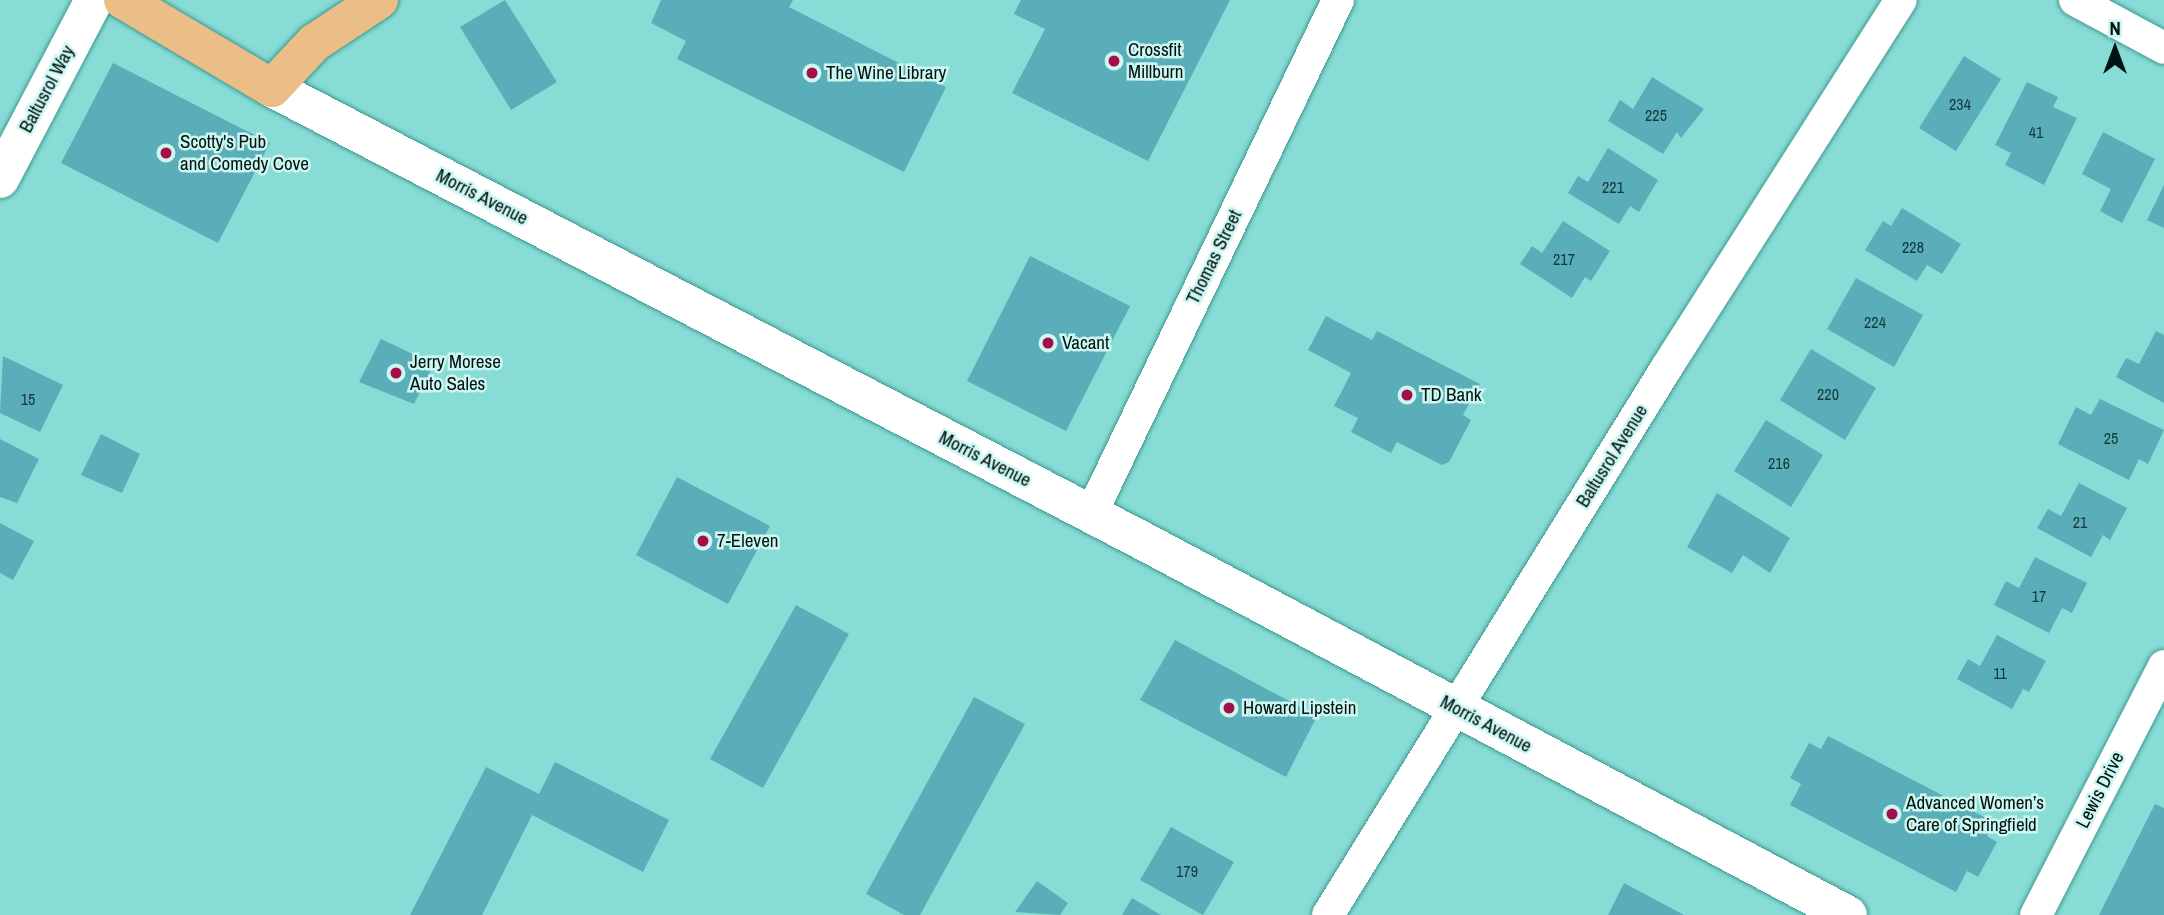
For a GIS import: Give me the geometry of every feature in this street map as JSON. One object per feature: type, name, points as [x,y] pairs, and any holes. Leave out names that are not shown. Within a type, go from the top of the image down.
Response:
[{"type":"main road","name":"Baltusrol Way","points":[[0,179],[94,0]]},
{"type":"main road","name":"Morris Avenue","points":[[123,0],[272,88],[1091,514],[1848,915]]},
{"type":"main road","points":[[272,88],[314,43],[379,0]]},
{"type":"street","name":"Thomas Street","points":[[1091,514],[1338,0]]},
{"type":"street","name":"Baltusrol Avenue","points":[[1328,915],[1667,367],[1901,0]]},
{"type":"street","points":[[2075,0],[2164,48]]},
{"type":"street","name":"Lewis Drive","points":[[2036,915],[2164,666]]},
{"type":"building","points":[[505,0],[557,82],[511,110],[460,27]]},
{"type":"building","name":"The Wine Library","points":[[661,0],[793,0],[789,7],[946,87],[904,172],[677,59],[686,41],[651,23]]},
{"type":"building","name":"Crossfit Millburn","points":[[1021,0],[1230,0],[1148,161],[1012,93],[1045,29],[1014,14]]},
{"type":"building","points":[[1964,56],[2001,79],[1956,151],[1919,128]]},
{"type":"building","name":"Scotty's Pub and Comedy Cove","points":[[113,63],[270,143],[218,243],[61,163]]},
{"type":"building","points":[[1652,77],[1704,109],[1681,138],[1677,132],[1663,154],[1608,121],[1620,100],[1633,109]]},
{"type":"building","points":[[2027,82],[2058,97],[2053,107],[2077,118],[2044,185],[2005,165],[2011,153],[1995,145]]},
{"type":"building","points":[[2103,132],[2155,159],[2122,223],[2100,211],[2111,189],[2082,174]]},
{"type":"building","points":[[1608,148],[1658,180],[1639,212],[1630,206],[1619,224],[1568,193],[1578,176],[1588,182]]},
{"type":"building","points":[[2164,185],[2164,228],[2147,220]]},
{"type":"building","points":[[1902,208],[1961,244],[1942,274],[1927,265],[1917,281],[1865,250],[1883,221],[1891,226]]},
{"type":"building","points":[[1563,221],[1610,251],[1591,281],[1585,277],[1572,298],[1520,264],[1532,246],[1542,253]]},
{"type":"building","name":"Vacant","points":[[1030,256],[1130,306],[1066,431],[967,381]]},
{"type":"building","points":[[1856,278],[1923,315],[1894,367],[1827,329]]},
{"type":"building","name":"TD Bank","points":[[1326,316],[1372,340],[1377,331],[1480,384],[1463,415],[1471,420],[1449,462],[1442,465],[1397,442],[1391,453],[1351,432],[1358,418],[1334,406],[1351,373],[1308,350]]},
{"type":"building","points":[[2156,331],[2164,335],[2164,403],[2116,377],[2126,358],[2139,364]]},
{"type":"building","name":"Jerry Morese Auto Sales","points":[[381,339],[434,364],[414,404],[359,382]]},
{"type":"building","points":[[1811,349],[1876,388],[1845,440],[1780,400]]},
{"type":"building","points":[[3,356],[63,385],[40,432],[0,413]]},
{"type":"building","points":[[2100,399],[2164,430],[2148,464],[2139,459],[2129,480],[2058,444],[2076,407],[2091,415]]},
{"type":"building","points":[[1766,420],[1823,455],[1791,507],[1734,471]]},
{"type":"building","points":[[101,434],[140,454],[122,493],[81,475]]},
{"type":"building","points":[[0,439],[39,459],[17,503],[0,497]]},
{"type":"building","name":"7-Eleven","points":[[677,477],[770,526],[728,604],[636,555]]},
{"type":"building","points":[[2079,483],[2127,508],[2110,540],[2103,535],[2091,557],[2037,528],[2048,509],[2061,516]]},
{"type":"building","points":[[1717,493],[1790,538],[1770,573],[1743,555],[1732,573],[1687,547]]},
{"type":"building","points":[[0,523],[34,541],[13,580],[0,573]]},
{"type":"building","points":[[2035,557],[2087,583],[2072,613],[2062,608],[2049,633],[1994,605],[2006,581],[2019,588]]},
{"type":"building","points":[[796,605],[849,634],[763,788],[710,759]]},
{"type":"building","points":[[1997,635],[2046,661],[2029,692],[2023,689],[2012,709],[1957,679],[1968,659],[1980,666]]},
{"type":"building","name":"Howard Lipstein","points":[[1175,640],[1317,716],[1286,777],[1140,700]]},
{"type":"building","points":[[974,697],[1025,724],[920,915],[904,915],[866,894]]},
{"type":"building","name":"Advanced Women’s Care of Springfield","points":[[1828,736],[1994,822],[1987,836],[1997,842],[1978,877],[1967,871],[1956,892],[1790,805],[1801,784],[1790,778],[1809,743],[1821,749]]},
{"type":"building","points":[[555,762],[669,820],[643,872],[532,815],[482,915],[410,915],[486,767],[539,794]]},
{"type":"building","points":[[2155,804],[2164,808],[2164,915],[2099,915]]},
{"type":"building","points":[[1171,827],[1234,862],[1203,915],[1140,880]]},
{"type":"building","points":[[1037,881],[1068,903],[1060,915],[1015,912]]},
{"type":"building","points":[[1624,883],[1684,915],[1608,915]]},
{"type":"building","points":[[1132,898],[1161,915],[1122,915]]},
{"type":"place","name":"Crossfit Millburn","points":[[1114,61]]},
{"type":"place","name":"The Wine Library","points":[[812,73]]},
{"type":"place","name":"Scotty's Pub and Comedy Cove","points":[[166,153]]},
{"type":"place","name":"Vacant","points":[[1048,343]]},
{"type":"place","name":"Jerry Morese Auto Sales","points":[[396,373]]},
{"type":"place","name":"TD Bank","points":[[1407,395]]},
{"type":"place","name":"7-Eleven","points":[[703,541]]},
{"type":"place","name":"Howard Lipstein","points":[[1229,708]]},
{"type":"place","name":"Advanced Women’s Care of Springfield","points":[[1892,814]]}]
